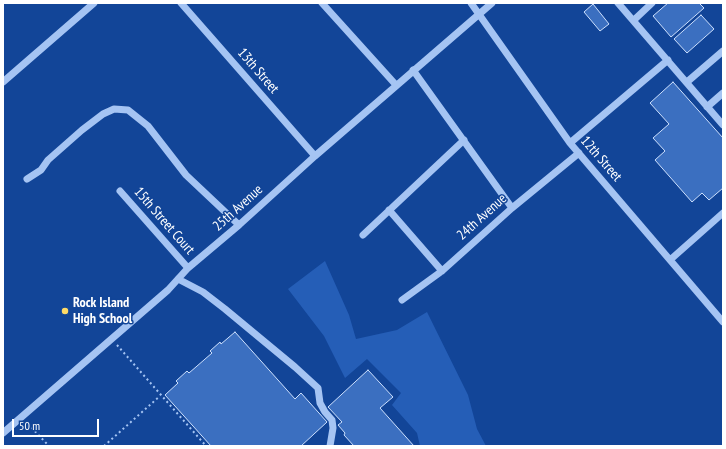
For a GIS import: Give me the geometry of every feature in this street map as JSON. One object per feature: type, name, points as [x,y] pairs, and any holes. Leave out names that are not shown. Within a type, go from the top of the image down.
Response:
[{"type":"street","points":[[3,82],[94,3]]},
{"type":"street","name":"13th Street","points":[[181,3],[315,156]]},
{"type":"street","points":[[322,3],[396,85]]},
{"type":"street","name":"12th Street","points":[[471,3],[570,143],[723,322]]},
{"type":"street","name":"25th Avenue","points":[[3,434],[168,290],[188,268],[239,225],[315,156],[492,3]]},
{"type":"street","points":[[618,3],[723,125]]},
{"type":"street","points":[[634,20],[652,3]]},
{"type":"street","points":[[687,82],[723,51]]},
{"type":"street","points":[[570,143],[668,60]]},
{"type":"street","points":[[413,70],[512,208]]},
{"type":"street","points":[[708,107],[723,93]]},
{"type":"street","points":[[27,179],[41,170],[48,160],[82,130],[104,114],[114,109],[128,110],[148,126],[186,175],[239,225]]},
{"type":"street","points":[[362,234],[464,140]]},
{"type":"street","name":"24th Avenue","points":[[402,300],[442,271],[512,208],[579,153]]},
{"type":"street","name":"15th Street Court","points":[[120,191],[188,268]]},
{"type":"street","points":[[389,210],[442,271]]},
{"type":"street","points":[[670,260],[723,213]]},
{"type":"street","points":[[178,279],[203,292],[226,309],[318,388],[320,403],[332,420],[333,428],[330,446]]},
{"type":"path","points":[[112,339],[160,396],[206,446]]},
{"type":"path","points":[[104,446],[160,396]]},
{"type":"path","points":[[22,417],[49,446]]},
{"type":"shaded area","points":[[325,261],[349,315],[356,339],[397,330],[427,312],[468,395],[477,429],[486,446],[420,446],[417,433],[392,405],[401,393],[367,359],[345,378],[324,336],[288,289]]},
{"type":"building","points":[[668,3],[699,3],[704,8],[671,37],[653,16]]},
{"type":"building","points":[[593,4],[609,24],[600,31],[584,12]]},
{"type":"building","points":[[701,15],[714,29],[687,53],[674,39]]},
{"type":"building","points":[[673,82],[723,138],[723,188],[709,200],[702,193],[692,202],[655,160],[665,151],[653,138],[669,124],[650,103]]},
{"type":"building","points":[[235,332],[295,399],[301,393],[327,422],[301,446],[211,446],[165,395],[178,383],[176,381],[187,371],[189,373],[212,353],[210,351],[220,342],[221,344]]},
{"type":"building","points":[[368,370],[393,397],[380,408],[414,446],[354,446],[344,435],[345,433],[338,425],[342,422],[328,407]]},
{"type":"place","name":"Rock Island High School","points":[[65,311]]}]
